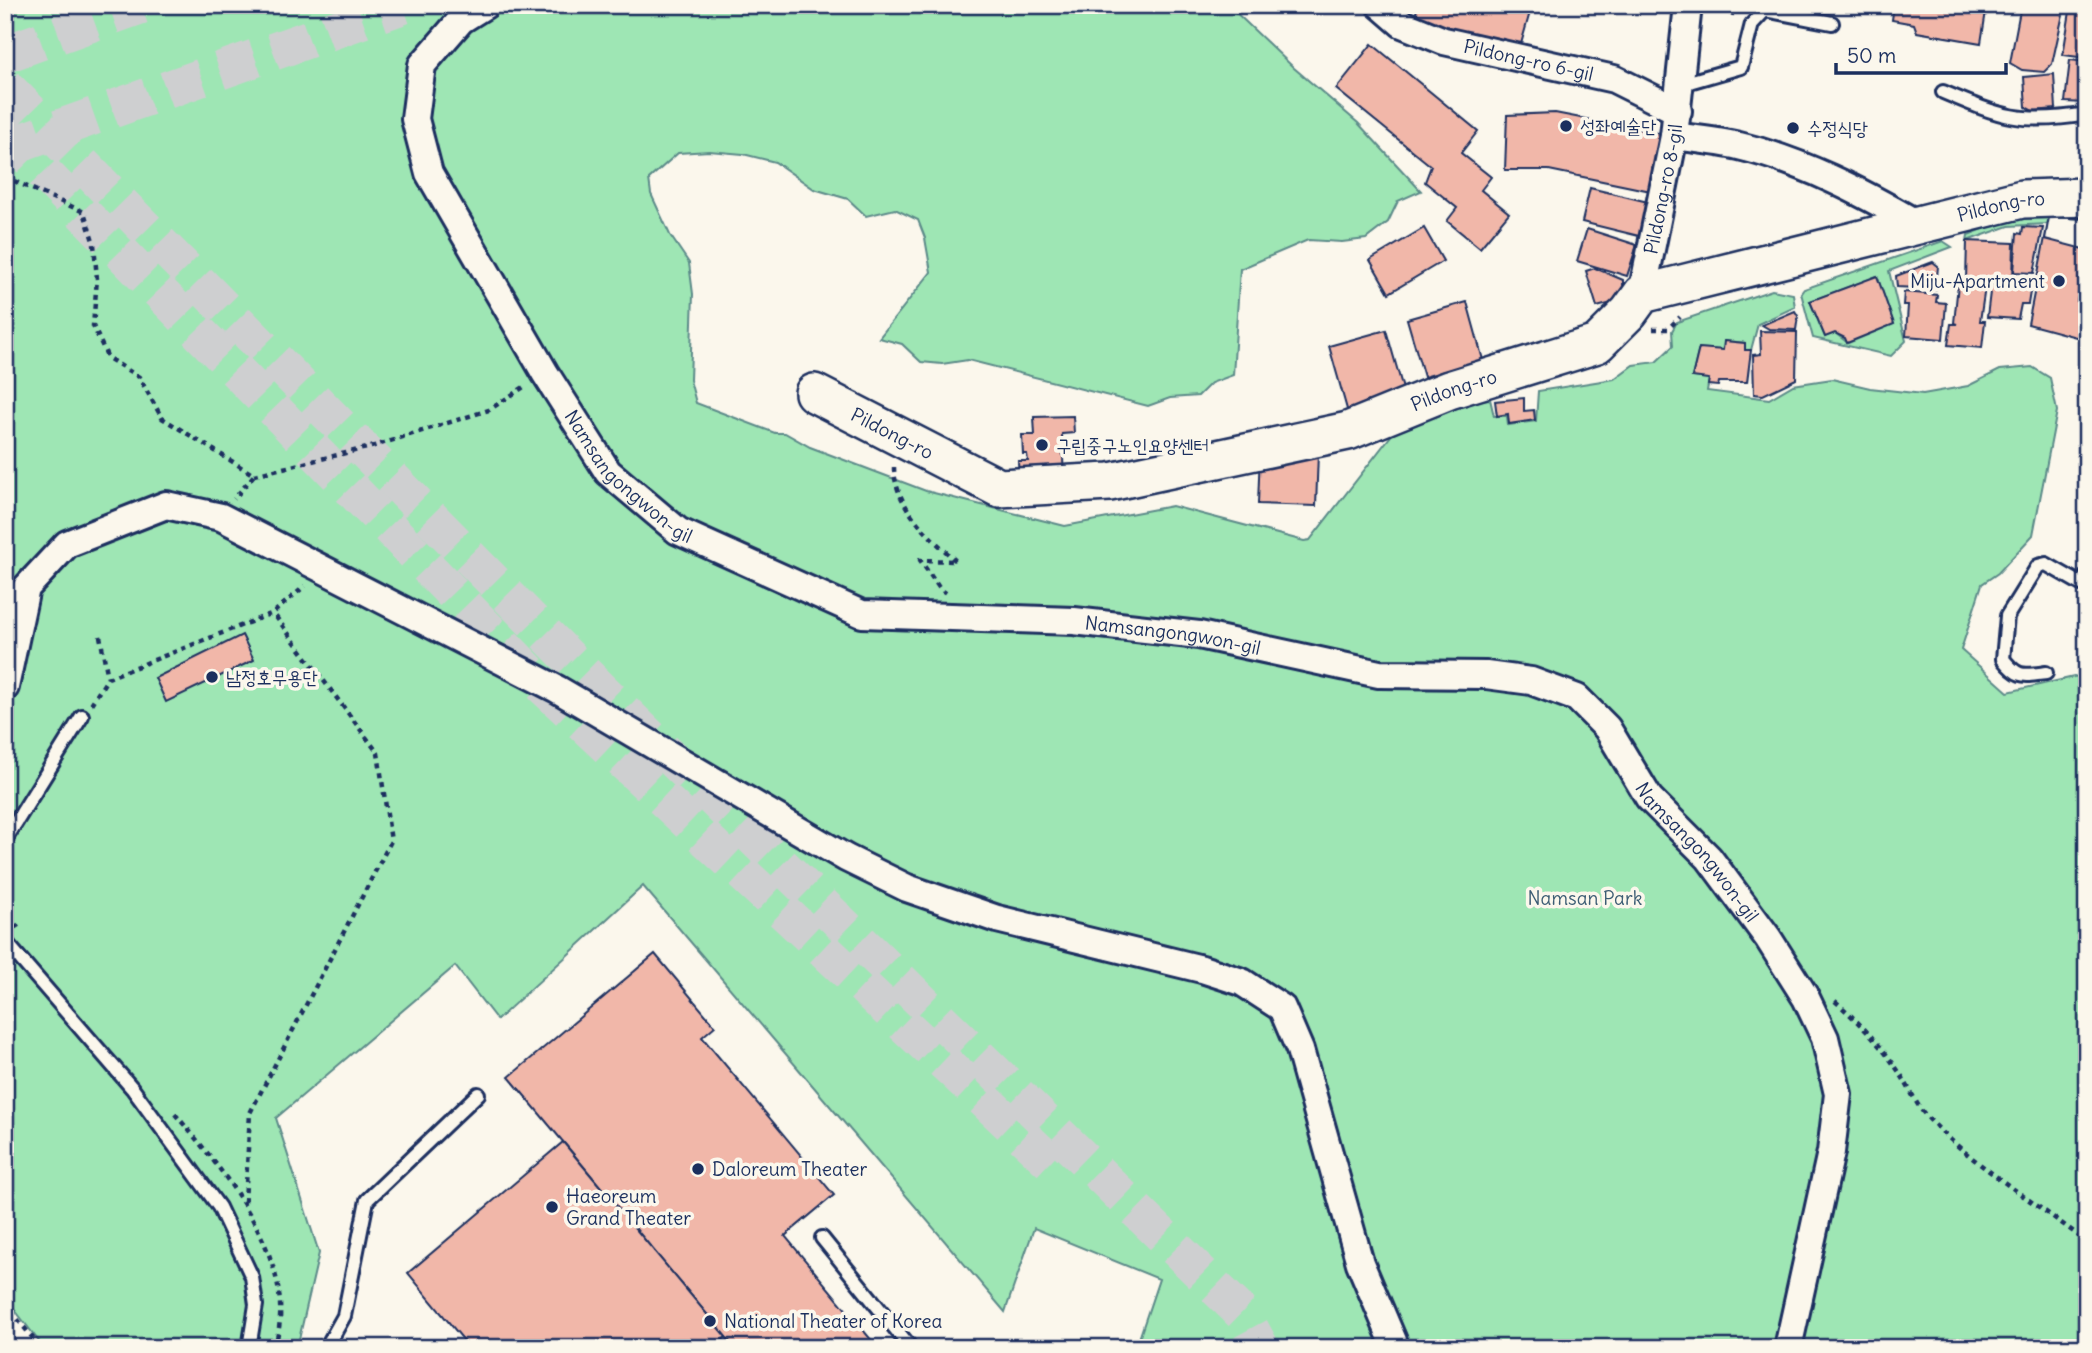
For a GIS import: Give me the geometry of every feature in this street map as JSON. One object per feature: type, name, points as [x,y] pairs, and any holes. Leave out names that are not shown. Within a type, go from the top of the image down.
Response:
[{"type":"street","name":"Namsangongwon-gil","points":[[485,5],[461,20],[422,65],[415,119],[429,173],[545,373],[608,472],[678,531],[862,614],[1074,621],[1185,634],[1379,674],[1486,676],[1531,681],[1577,698],[1607,728],[1649,798],[1709,858],[1768,938],[1806,998],[1825,1038],[1839,1094],[1831,1152],[1788,1348]]},
{"type":"street","name":"Pildong-ro 6-gil","points":[[1380,5],[1402,24],[1444,41],[1614,79],[1676,124],[1863,192],[1917,224]]},
{"type":"street","name":"Pildong-ro 8-gil","points":[[1642,294],[1676,124],[1688,5]]},
{"type":"street","name":"Pildong-ro","points":[[814,393],[999,488],[1110,482],[1348,431],[1449,390],[1597,344],[1629,312],[1642,294],[2022,199],[2087,197]]},
{"type":"street","points":[[5,687],[26,588],[66,544],[166,505],[221,517],[557,689],[846,858],[907,888],[996,919],[1242,982],[1282,1008],[1300,1050],[1360,1264],[1396,1348]]},
{"type":"lane","points":[[1682,84],[1741,67],[1752,24],[1765,10],[1832,23]]},
{"type":"lane","points":[[1943,92],[2002,117],[2050,120],[2087,114]]},
{"type":"lane","points":[[2046,673],[2025,676],[2014,673],[2003,659],[2007,616],[2038,566],[2046,564],[2081,584],[2087,575]]},
{"type":"lane","points":[[5,840],[82,716]]},
{"type":"lane","points":[[5,941],[132,1088],[219,1207],[253,1277],[256,1305],[249,1348]]},
{"type":"lane","points":[[326,1348],[344,1316],[367,1200],[478,1094]]},
{"type":"lane","points":[[822,1238],[911,1348]]},
{"type":"path","points":[[5,8],[5,20]]},
{"type":"path","points":[[5,177],[84,212],[94,244],[97,279],[93,326],[108,358],[139,377],[162,418],[254,475]]},
{"type":"path","points":[[221,517],[254,475],[371,447],[489,410],[545,373]]},
{"type":"path","points":[[895,435],[894,477],[908,510],[956,561],[920,560],[940,589],[950,595]]},
{"type":"path","points":[[82,716],[108,678],[273,613],[324,570]]},
{"type":"path","points":[[245,1202],[250,1113],[390,841],[378,753],[273,613]]},
{"type":"path","points":[[100,636],[108,678]]},
{"type":"path","points":[[1806,998],[1819,996],[1834,1000],[1841,1006],[1866,1029],[1900,1072],[1918,1108],[1931,1121],[1971,1157],[2087,1242]]},
{"type":"path","points":[[5,1304],[41,1348]]},
{"type":"green space","name":"Namsan Park","points":[[5,5],[1228,5],[1294,68],[1358,123],[1421,191],[1398,201],[1388,222],[1366,239],[1342,242],[1308,240],[1240,269],[1233,375],[1211,383],[1198,396],[1170,398],[1148,406],[968,360],[942,364],[921,362],[902,344],[879,338],[931,272],[925,238],[918,220],[895,209],[866,216],[848,199],[814,189],[775,162],[743,154],[709,151],[678,153],[649,179],[651,194],[670,235],[689,263],[693,294],[690,380],[696,403],[775,433],[785,433],[810,447],[926,491],[1065,526],[1172,506],[1304,541],[1310,540],[1397,428],[1460,402],[1490,399],[1494,416],[1507,416],[1508,425],[1536,421],[1538,391],[1614,379],[1633,365],[1656,362],[1673,346],[1672,331],[1677,322],[1772,290],[1793,294],[1795,307],[1758,324],[1751,350],[1745,350],[1745,343],[1725,341],[1723,350],[1699,348],[1692,377],[1709,379],[1707,391],[1769,399],[1793,385],[1832,379],[1870,388],[1923,394],[1968,386],[2000,370],[2032,367],[2050,378],[2057,411],[2033,535],[1998,573],[1982,584],[1961,650],[2008,692],[2087,674],[2087,1348],[1136,1348],[1159,1279],[1034,1228],[1005,1312],[643,886],[497,1020],[455,966],[276,1118],[319,1253],[297,1348],[244,1348],[217,1339],[196,1348],[44,1348],[5,1297]]},
{"type":"green space","points":[[2045,214],[2087,216],[2087,219],[2049,217],[2047,224],[2009,226],[1967,241],[1968,235],[2011,218]]},
{"type":"green space","points":[[1943,241],[1952,247],[1889,271],[1906,341],[1891,356],[1813,338],[1801,293],[1804,289]],"holes":[[[1877,276],[1894,324],[1848,343],[1835,333],[1825,337],[1810,301]]]},
{"type":"building","points":[[1418,5],[1532,5],[1519,51],[1414,21]]},
{"type":"building","points":[[1712,5],[1735,5],[1733,15],[1711,10]]},
{"type":"building","points":[[1797,5],[1821,5],[1818,14]]},
{"type":"building","points":[[1894,5],[1987,5],[1981,43],[1917,32],[1914,24],[1892,20]]},
{"type":"building","points":[[2021,5],[2065,5],[2052,64],[2044,72],[2022,70],[2010,63]]},
{"type":"building","points":[[2071,5],[2087,5],[2087,58],[2063,55]]},
{"type":"building","points":[[1372,44],[1478,131],[1461,153],[1491,177],[1481,190],[1509,213],[1480,248],[1447,221],[1457,208],[1425,182],[1431,166],[1336,89]]},
{"type":"building","points":[[2070,60],[2087,62],[2087,103],[2065,102]]},
{"type":"building","points":[[2054,74],[2056,109],[2033,111],[2026,107],[2024,77]]},
{"type":"building","points":[[1555,113],[1663,134],[1651,191],[1549,170],[1505,170],[1507,115]]},
{"type":"building","points":[[1590,188],[1648,202],[1639,236],[1582,222]]},
{"type":"building","name":"Miju-Apartment","points":[[2049,217],[2045,239],[2087,250],[2077,302],[2087,304],[2087,340],[2028,324]]},
{"type":"building","points":[[2023,227],[2043,228],[2034,273],[2014,272],[2017,233],[2022,234]]},
{"type":"building","points":[[1424,228],[1443,261],[1389,293],[1370,260]]},
{"type":"building","points":[[1587,229],[1637,245],[1627,276],[1577,261]]},
{"type":"building","points":[[1967,241],[2014,243],[2013,282],[1966,280]]},
{"type":"building","points":[[1933,262],[1938,266],[1936,289],[1897,287],[1896,276]]},
{"type":"building","points":[[1595,268],[1623,280],[1623,300],[1597,307],[1586,271]]},
{"type":"building","points":[[1877,276],[1894,324],[1847,343],[1845,338],[1835,333],[1825,337],[1810,301]]},
{"type":"building","points":[[2016,279],[2032,280],[2028,304],[2021,304],[2018,319],[1987,317],[1991,284],[2015,284]]},
{"type":"building","points":[[1958,284],[1985,287],[1980,321],[1985,321],[1982,348],[1948,345],[1951,324],[1957,324],[1954,323]]},
{"type":"building","points":[[1904,292],[1937,295],[1936,302],[1946,303],[1943,339],[1906,336],[1908,305],[1903,305]]},
{"type":"building","points":[[1467,302],[1483,360],[1424,377],[1407,319]]},
{"type":"building","points":[[1795,311],[1798,316],[1796,330],[1769,329],[1762,325]]},
{"type":"building","points":[[1386,330],[1407,403],[1350,420],[1329,346]]},
{"type":"building","points":[[1760,331],[1797,332],[1796,379],[1763,395],[1754,394],[1753,355],[1761,354]]},
{"type":"building","points":[[1724,341],[1745,343],[1745,350],[1751,350],[1747,382],[1719,382],[1718,386],[1708,385],[1709,379],[1692,377],[1699,348],[1723,350]]},
{"type":"building","points":[[1524,398],[1524,411],[1534,410],[1535,420],[1509,424],[1508,414],[1497,416],[1495,401]]},
{"type":"building","name":"구립중구노인요양센터","points":[[1073,416],[1074,433],[1062,434],[1064,480],[1019,481],[1018,461],[1028,461],[1027,454],[1023,454],[1022,435],[1035,435],[1034,417]]},
{"type":"building","points":[[1260,452],[1318,453],[1316,506],[1258,504]]},
{"type":"building","points":[[242,635],[254,660],[166,702],[155,678]]},
{"type":"building","name":"Daloreum Theater","points":[[655,954],[715,1026],[702,1037],[834,1195],[785,1236],[878,1348],[735,1348],[509,1077]]},
{"type":"building","name":"Haeoreum Grand Theater","points":[[563,1142],[726,1337],[714,1348],[470,1348],[408,1273]]},
{"type":"tunnel","points":[[5,54],[141,5]]},
{"type":"tunnel","points":[[5,148],[403,5]]},
{"type":"tunnel","points":[[5,86],[579,668],[1242,1313],[1261,1348]]},
{"type":"tunnel","points":[[5,133],[546,689],[1059,1170]]},
{"type":"place","name":"성좌예술단","points":[[1566,126]]},
{"type":"place","name":"수정식당","points":[[1793,128]]},
{"type":"place","name":"Miju-Apartment","points":[[2059,281]]},
{"type":"place","name":"구립중구노인요양센터","points":[[1042,445]]},
{"type":"place","name":"남정호무용단","points":[[212,677]]},
{"type":"place","name":"Daloreum Theater","points":[[698,1169]]},
{"type":"place","name":"Haeoreum Grand Theater","points":[[552,1207]]},
{"type":"place","name":"National Theater of Korea","points":[[710,1321]]}]
